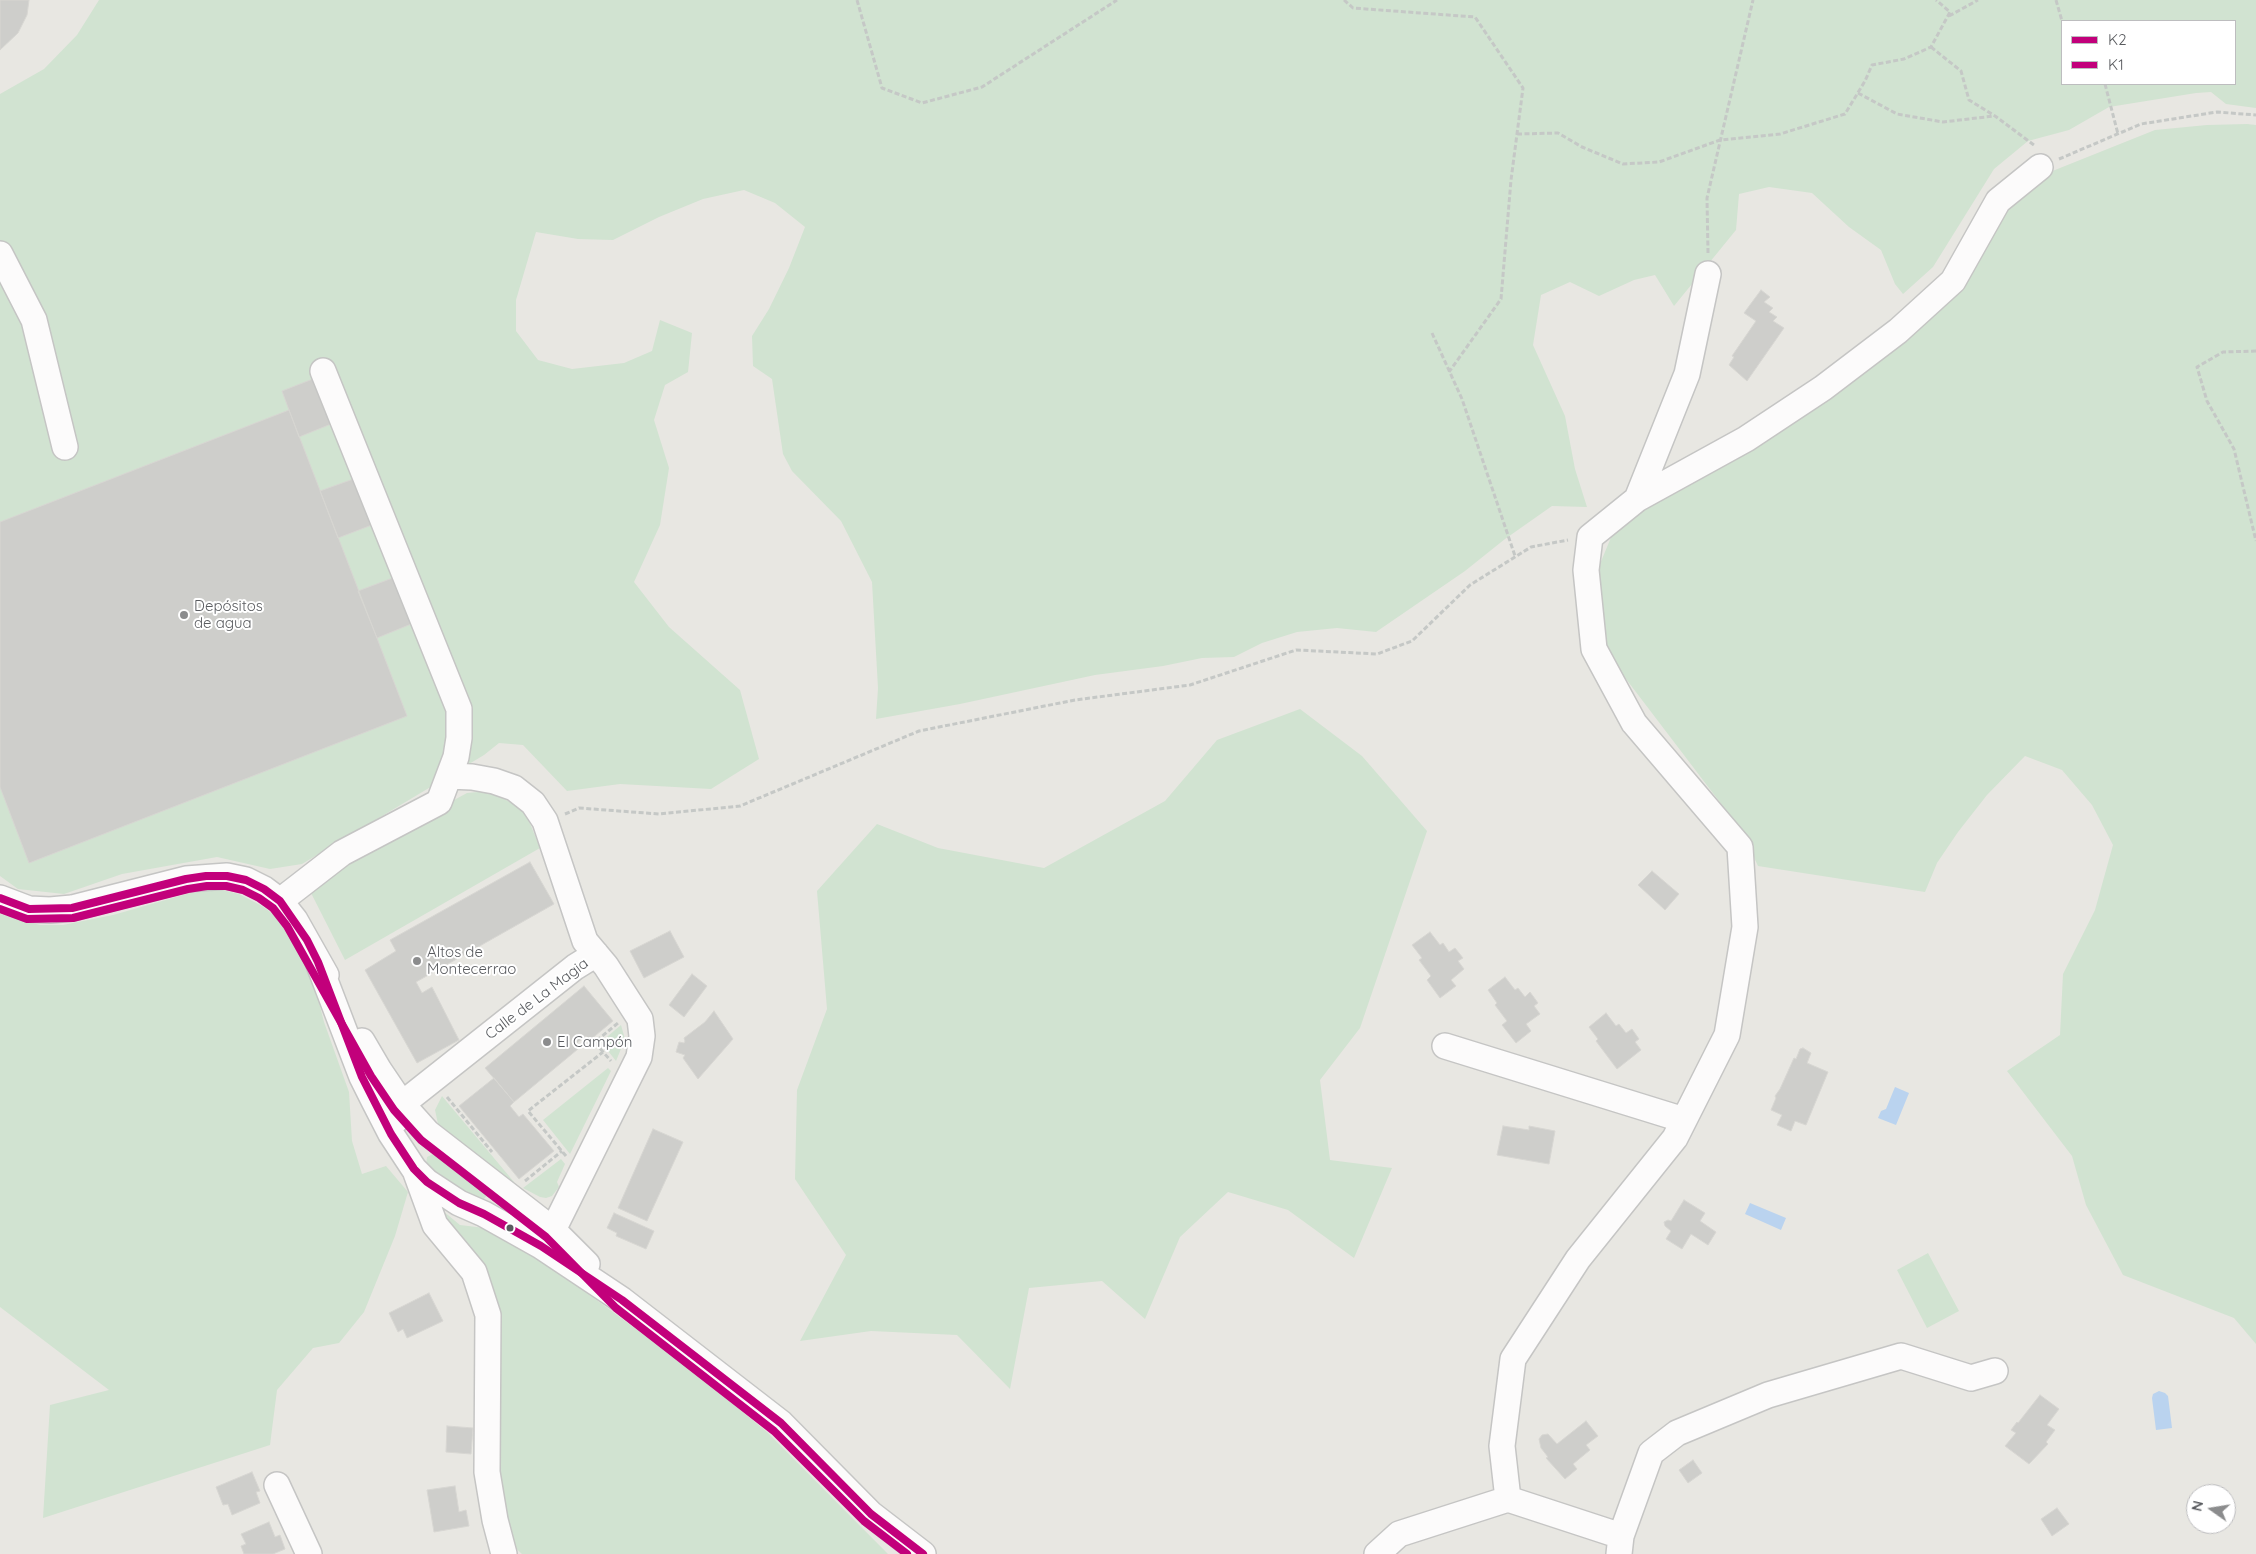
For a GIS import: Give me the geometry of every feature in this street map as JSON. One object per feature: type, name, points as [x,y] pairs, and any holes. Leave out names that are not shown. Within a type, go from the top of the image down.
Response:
[{"type":"street","points":[[1508,1499],[1502,1446],[1513,1359],[1578,1259],[1675,1138],[1727,1035],[1745,927],[1740,847],[1634,723],[1594,649],[1586,570],[1590,537],[1637,499],[1746,439],[1823,388],[1898,331],[1953,281],[1998,202],[2040,159]]},
{"type":"street","points":[[0,254],[34,320],[65,447]]},
{"type":"street","points":[[1637,499],[1687,374],[1708,274]]},
{"type":"street","points":[[280,901],[342,853],[440,802],[456,757],[459,708],[323,371]]},
{"type":"street","points":[[449,776],[472,777],[514,788],[533,803],[545,821],[586,941],[596,954]]},
{"type":"street","points":[[0,898],[29,909],[72,908],[186,879],[206,876],[227,876],[246,880],[264,889],[280,901],[295,920],[378,1070],[402,1104],[428,1133],[553,1230],[622,1300]]},
{"type":"street","name":"Calle de La Magia","points":[[402,1104],[575,967],[596,954],[640,1019],[642,1036],[639,1057],[553,1230]]},
{"type":"street","points":[[318,962],[362,1077],[391,1134],[414,1169],[435,1225],[474,1272],[488,1315],[487,1472],[495,1520],[504,1554]]},
{"type":"street","points":[[1445,1046],[1684,1120]]},
{"type":"street","points":[[391,1134],[402,1104]]},
{"type":"street","points":[[414,1169],[444,1195],[484,1214],[541,1246],[622,1300],[781,1423],[872,1514],[923,1554]]},
{"type":"street","points":[[484,1214],[500,1211],[520,1222],[553,1230]]},
{"type":"street","points":[[1377,1554],[1399,1534],[1508,1499],[1620,1545],[1651,1452],[1677,1433],[1768,1395],[1901,1356],[1971,1378],[1995,1372]]},
{"type":"street","points":[[277,1485],[309,1554]]},
{"type":"path","points":[[857,0],[882,88],[922,103],[982,87],[1117,0]]},
{"type":"path","points":[[1344,0],[1352,8],[1475,17],[1523,88],[1511,180],[1501,299],[1449,372]]},
{"type":"path","points":[[1708,274],[1707,198],[1752,0]]},
{"type":"path","points":[[1518,134],[1558,133],[1582,147],[1623,164],[1659,162],[1720,140],[1780,134],[1845,114],[1872,64],[1904,59],[1931,47],[1950,12],[1936,0]]},
{"type":"path","points":[[1948,16],[1978,0]]},
{"type":"path","points":[[2056,0],[2062,20]]},
{"type":"path","points":[[1931,47],[1961,72],[1969,100],[1995,116],[2040,159],[2118,134],[2141,124],[2217,112],[2256,114]]},
{"type":"path","points":[[2105,85],[2118,134]]},
{"type":"path","points":[[1858,93],[1896,114],[1944,122],[1995,116]]},
{"type":"path","points":[[1432,333],[1462,399],[1515,556]]},
{"type":"path","points":[[2256,351],[2223,352],[2197,367],[2207,401],[2234,449],[2256,541]]},
{"type":"path","points":[[545,821],[579,808],[659,814],[740,806],[919,731],[1075,700],[1190,685],[1296,650],[1377,654],[1412,641],[1470,585],[1531,547],[1590,537]]},
{"type":"path","points":[[628,1080],[595,1042],[634,1009]]},
{"type":"path","points":[[520,1185],[562,1151],[528,1111],[603,1052]]},
{"type":"path","points":[[448,1098],[496,1156]]},
{"type":"green space","points":[[99,0],[2256,0],[2256,108],[2226,104],[2211,92],[2196,93],[2109,107],[2069,130],[2028,141],[1994,169],[1933,267],[1903,294],[1895,284],[1881,250],[1849,227],[1812,193],[1769,187],[1739,194],[1736,230],[1674,306],[1655,275],[1634,280],[1599,296],[1570,282],[1541,295],[1533,345],[1565,416],[1575,469],[1587,507],[1552,506],[1505,539],[1465,571],[1376,632],[1337,628],[1297,632],[1262,643],[1234,657],[1202,658],[1163,666],[1095,675],[960,704],[876,719],[878,688],[872,582],[841,521],[792,471],[783,454],[772,379],[753,366],[752,336],[769,309],[789,268],[805,227],[775,203],[744,190],[703,199],[659,217],[613,240],[578,239],[536,232],[516,300],[516,331],[538,360],[572,369],[624,363],[652,351],[660,320],[692,333],[688,372],[665,385],[654,420],[669,468],[660,525],[634,582],[669,627],[740,690],[759,759],[711,789],[620,784],[567,791],[523,745],[499,743],[484,755],[302,864],[270,869],[217,857],[122,874],[64,894],[18,889],[0,876],[0,94],[44,69],[77,35]]},
{"type":"green space","points":[[2207,125],[2256,125],[2256,1344],[2234,1318],[2123,1275],[2086,1205],[2072,1156],[2007,1071],[2060,1035],[2063,974],[2095,910],[2113,845],[2092,805],[2062,770],[2025,756],[1987,795],[1958,832],[1937,863],[1925,892],[1758,866],[1741,830],[1607,654],[1599,611],[1600,564],[1612,535],[1633,514],[1865,364],[2001,208],[2050,172],[2155,130]]},
{"type":"green space","points":[[1300,709],[1362,756],[1427,831],[1360,1028],[1320,1080],[1330,1160],[1392,1168],[1354,1258],[1288,1210],[1228,1192],[1180,1237],[1145,1319],[1102,1281],[1029,1288],[1010,1389],[957,1335],[871,1331],[800,1341],[846,1255],[795,1179],[797,1090],[827,1009],[817,891],[877,824],[938,848],[1044,868],[1165,801],[1217,740]]},
{"type":"green space","points":[[488,791],[516,805],[527,816],[540,848],[345,960],[310,891],[358,852],[467,793]]},
{"type":"green space","points":[[222,890],[239,894],[262,906],[277,917],[294,939],[315,987],[324,1022],[349,1092],[352,1141],[362,1174],[386,1166],[408,1192],[395,1236],[364,1312],[339,1343],[313,1348],[277,1390],[270,1445],[43,1518],[50,1405],[109,1390],[0,1307],[0,914],[40,925],[63,925],[113,915],[190,893]]},
{"type":"green space","points":[[621,1025],[625,1039],[616,1061],[601,1042]]},
{"type":"green space","points":[[608,1068],[611,1071],[570,1154],[543,1120]]},
{"type":"green space","points":[[442,1096],[513,1183],[443,1131],[438,1124],[435,1110]]},
{"type":"green space","points":[[437,1152],[488,1194],[484,1199],[478,1201],[470,1199],[426,1166],[427,1157]]},
{"type":"green space","points":[[561,1159],[565,1164],[557,1182],[559,1187],[552,1196],[540,1197],[523,1188]]},
{"type":"green space","points":[[437,1206],[460,1225],[493,1229],[520,1244],[688,1367],[767,1432],[888,1554],[522,1554],[510,1543],[496,1466],[495,1385],[462,1243]]},
{"type":"green space","points":[[1928,1253],[1959,1311],[1927,1328],[1897,1270]]},
{"type":"water","points":[[1895,1087],[1909,1093],[1896,1125],[1878,1118],[1881,1111],[1886,1109]]},
{"type":"water","points":[[1750,1203],[1786,1218],[1781,1230],[1745,1214]]},
{"type":"water","points":[[2159,1391],[2168,1396],[2172,1428],[2156,1430],[2152,1398],[2153,1394]]},
{"type":"building","points":[[0,0],[29,0],[27,15],[18,33],[0,50]]},
{"type":"building","points":[[1761,290],[1770,297],[1764,302],[1773,308],[1769,312],[1777,317],[1773,321],[1784,328],[1747,381],[1729,365],[1734,357],[1732,356],[1756,321],[1744,313]]},
{"type":"building","points":[[318,377],[336,422],[299,437],[282,391]]},
{"type":"building","name":"Depósitos de agua","points":[[289,410],[407,716],[29,863],[0,787],[0,522]]},
{"type":"building","points":[[359,477],[377,523],[338,538],[320,491]]},
{"type":"building","points":[[398,576],[416,622],[377,638],[358,591]]},
{"type":"building","name":"Altos de Montecerrao","points":[[530,862],[554,904],[416,982],[422,993],[432,987],[459,1040],[417,1063],[365,970],[396,951],[390,940]]},
{"type":"building","points":[[1652,871],[1679,894],[1665,910],[1638,885]]},
{"type":"building","points":[[670,931],[684,957],[644,978],[630,951]]},
{"type":"building","points":[[1430,932],[1440,945],[1443,943],[1449,952],[1455,948],[1463,958],[1458,961],[1464,969],[1451,980],[1456,986],[1440,998],[1427,980],[1431,976],[1419,960],[1422,958],[1412,945]]},
{"type":"building","points":[[692,974],[707,986],[684,1017],[669,1005]]},
{"type":"building","points":[[1505,977],[1515,990],[1518,988],[1525,997],[1530,992],[1538,1003],[1534,1006],[1540,1014],[1526,1024],[1531,1031],[1516,1043],[1502,1025],[1507,1021],[1495,1005],[1497,1003],[1488,990]]},
{"type":"building","name":"El Campón","points":[[584,986],[613,1021],[590,1040],[586,1036],[574,1045],[578,1049],[514,1102],[485,1068]]},
{"type":"building","points":[[714,1011],[733,1039],[698,1079],[683,1058],[685,1055],[676,1052],[679,1042],[684,1043],[684,1038],[705,1022]]},
{"type":"building","points":[[1606,1013],[1616,1026],[1619,1024],[1626,1033],[1632,1029],[1639,1039],[1635,1042],[1641,1050],[1617,1069],[1596,1041],[1598,1039],[1589,1027]]},
{"type":"building","points":[[1803,1048],[1811,1053],[1807,1063],[1828,1072],[1806,1125],[1795,1121],[1791,1131],[1777,1125],[1782,1115],[1771,1110],[1776,1098],[1775,1096],[1794,1058],[1796,1059],[1800,1049]]},
{"type":"building","points":[[494,1078],[514,1102],[510,1106],[519,1117],[523,1114],[554,1151],[519,1179],[459,1106]]},
{"type":"building","points":[[1503,1126],[1529,1130],[1529,1126],[1555,1131],[1549,1164],[1497,1155]]},
{"type":"building","points":[[653,1129],[683,1142],[647,1221],[618,1208]]},
{"type":"building","points":[[1684,1200],[1705,1213],[1700,1221],[1716,1232],[1708,1245],[1691,1234],[1682,1249],[1666,1239],[1671,1231],[1665,1226],[1664,1222],[1671,1221]]},
{"type":"building","points":[[614,1213],[654,1231],[646,1249],[616,1236],[617,1233],[607,1228]]},
{"type":"building","points":[[429,1293],[443,1321],[407,1338],[403,1329],[398,1332],[389,1313]]},
{"type":"building","points":[[2040,1395],[2059,1409],[2047,1425],[2055,1430],[2046,1442],[2048,1444],[2029,1464],[2005,1446],[2016,1433],[2011,1430]]},
{"type":"building","points":[[1586,1421],[1598,1436],[1586,1445],[1590,1450],[1573,1464],[1577,1469],[1565,1479],[1546,1458],[1548,1457],[1541,1448],[1539,1439],[1542,1435],[1548,1434],[1557,1444]]},
{"type":"building","points":[[447,1426],[473,1428],[471,1454],[446,1452]]},
{"type":"building","points":[[1693,1460],[1702,1473],[1688,1483],[1679,1470]]},
{"type":"building","points":[[252,1472],[260,1491],[256,1492],[260,1503],[232,1515],[228,1504],[223,1505],[216,1487]]},
{"type":"building","points":[[455,1486],[459,1512],[466,1510],[469,1526],[434,1532],[427,1490]]},
{"type":"building","points":[[2057,1508],[2069,1524],[2052,1536],[2041,1519]]},
{"type":"building","points":[[269,1522],[275,1537],[280,1535],[285,1549],[273,1554],[244,1554],[241,1546],[246,1544],[241,1534]]},
{"type":"transit line","name":"K2","points":[[0,898],[29,909],[72,908],[186,879],[206,876],[227,876],[246,880],[264,889],[280,901],[307,940],[318,962],[362,1077],[391,1134],[414,1169],[427,1182],[459,1203],[484,1214],[541,1246],[622,1300],[781,1423],[871,1514],[923,1554]]},
{"type":"transit line","name":"K1","points":[[0,909],[27,919],[73,918],[207,886],[226,886],[243,890],[259,898],[273,908],[287,926],[371,1076],[394,1110],[421,1140],[546,1237],[616,1308],[774,1431],[864,1521],[907,1554]]},
{"type":"place","name":"Depósitos de agua","points":[[184,615]]},
{"type":"place","name":"Altos de Montecerrao","points":[[417,961]]},
{"type":"place","name":"El Campón","points":[[547,1042]]}]
